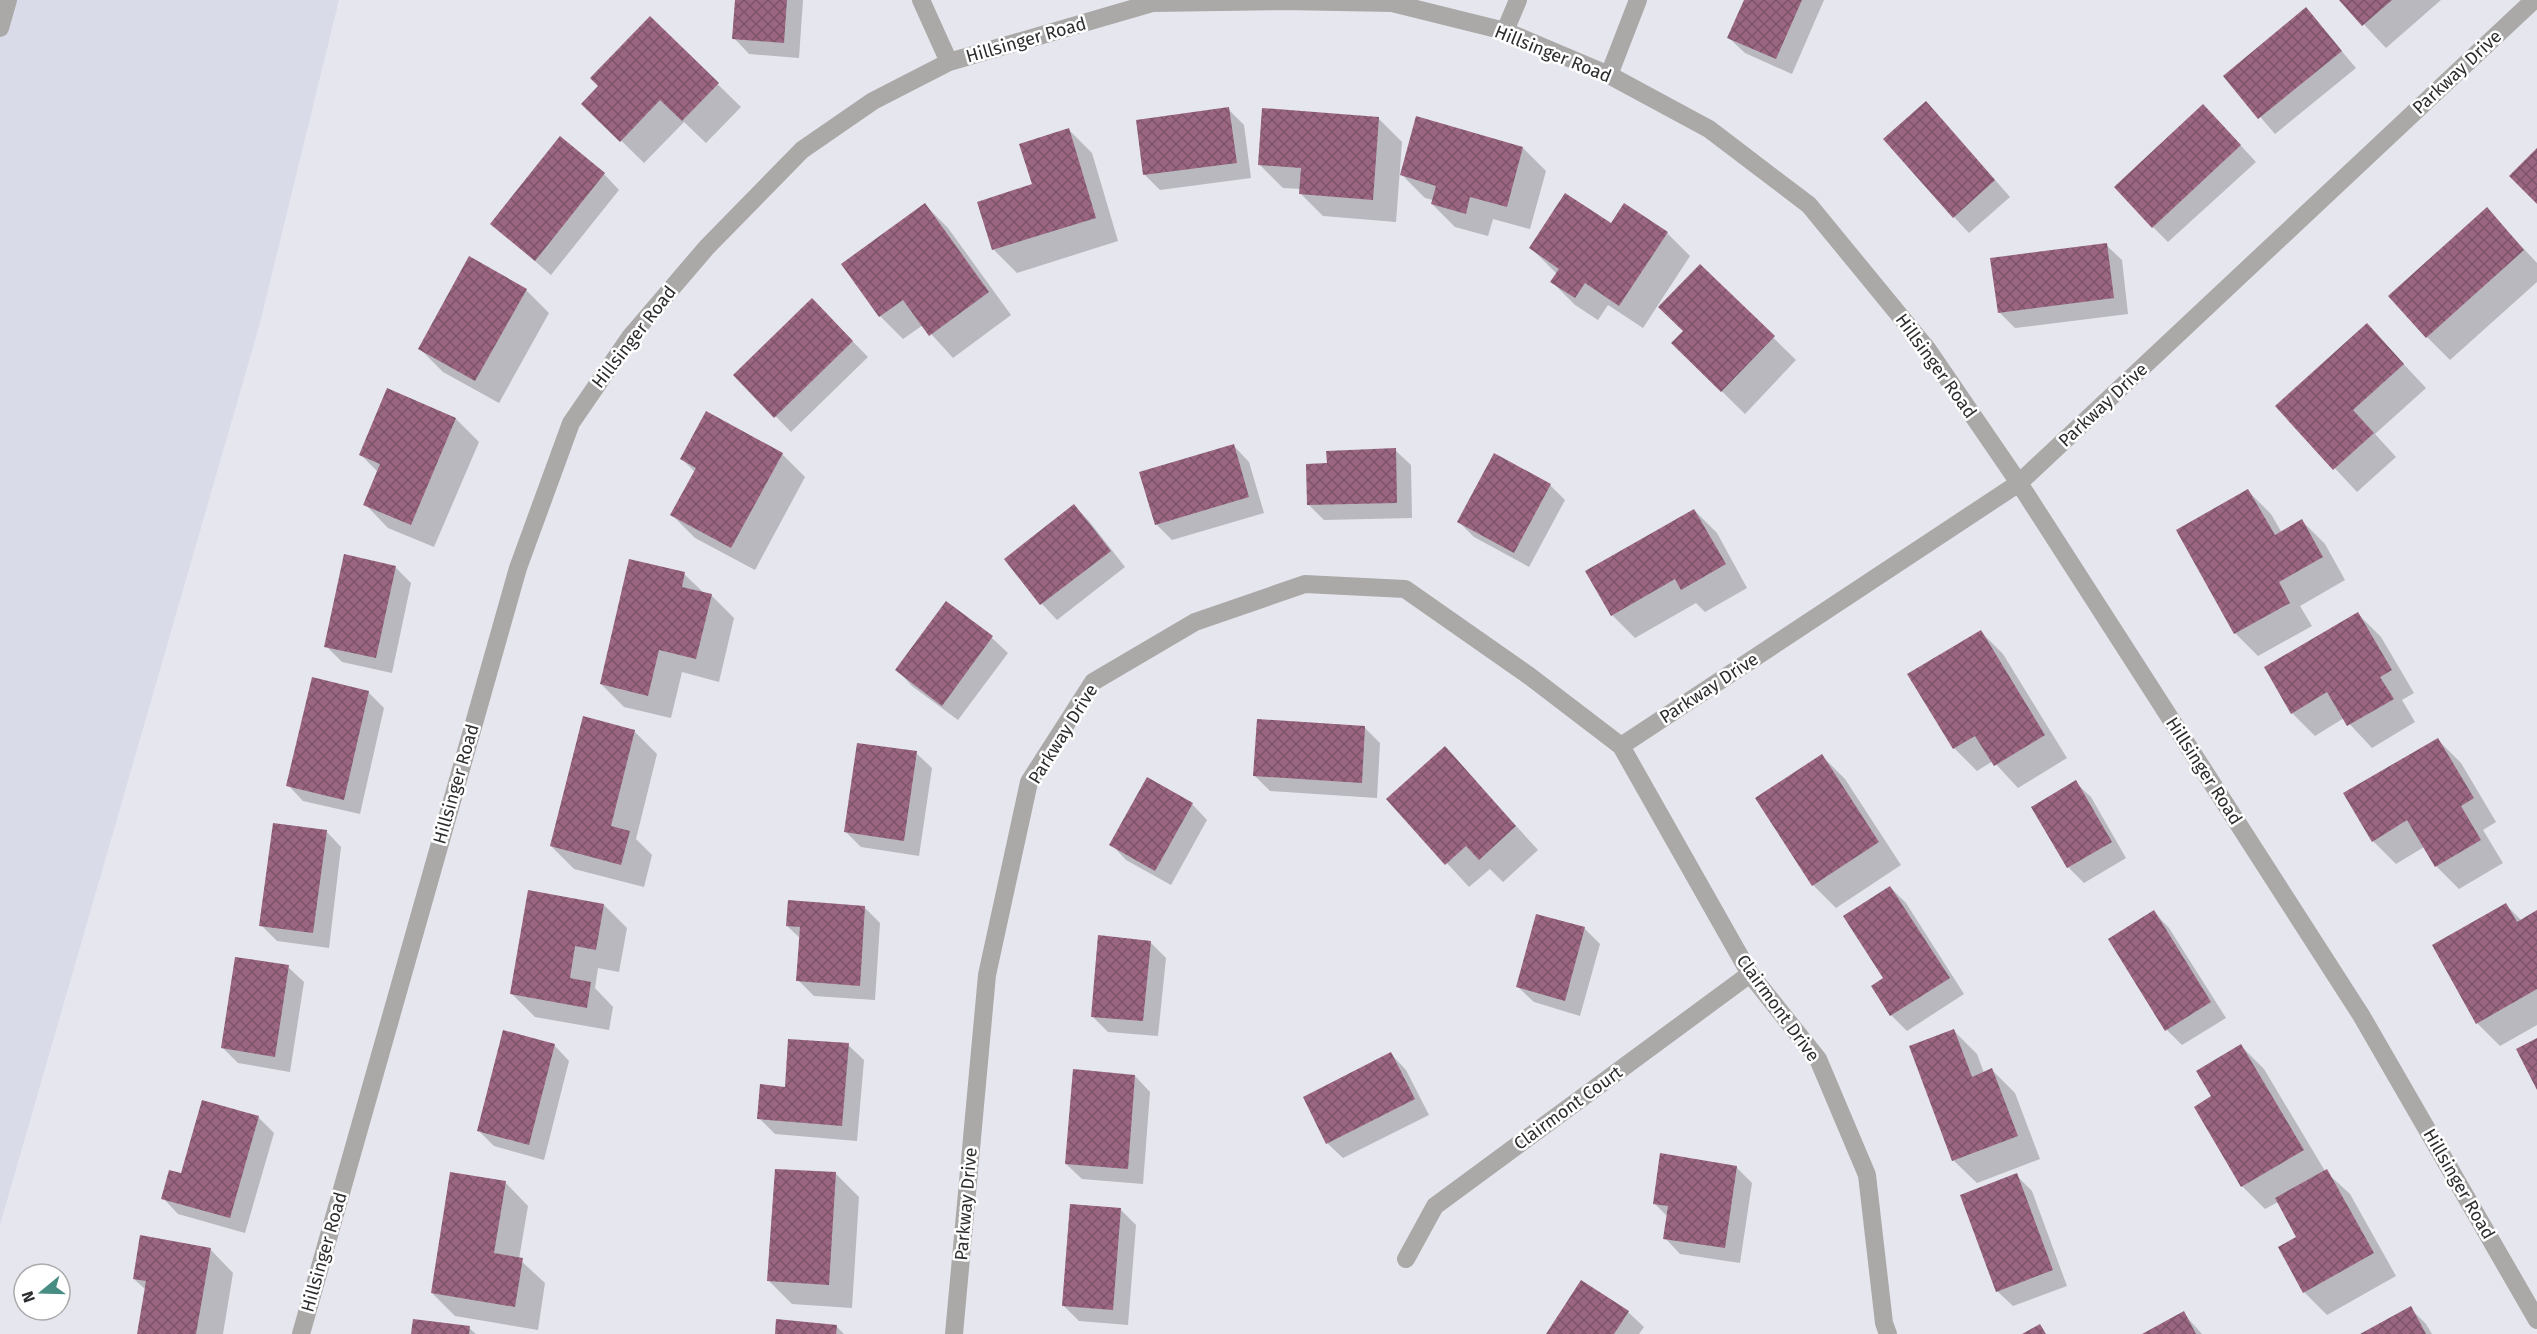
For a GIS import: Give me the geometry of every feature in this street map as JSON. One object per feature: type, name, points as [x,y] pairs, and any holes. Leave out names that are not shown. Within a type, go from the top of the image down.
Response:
[{"type":"street","points":[[0,28],[8,0]]},
{"type":"street","points":[[921,0],[949,62]]},
{"type":"street","points":[[1505,31],[1518,0]]},
{"type":"street","points":[[1609,75],[1638,0]]},
{"type":"street","name":"Parkway Drive","points":[[1621,746],[2019,483],[2534,0]]},
{"type":"street","name":"Hillsinger Road","points":[[301,1334],[518,568],[571,423],[630,337],[707,247],[802,150],[873,100],[949,62],[1152,3],[1284,1],[1392,3],[1505,31],[1609,75],[1709,129],[1809,206],[1928,350],[2019,483],[2361,1015],[2537,1320]]},
{"type":"street","name":"Parkway Drive","points":[[954,1334],[987,975],[1029,782],[1093,682],[1195,622],[1305,584],[1405,589],[1528,675]]},
{"type":"street","name":"Clairmont Drive","points":[[1528,675],[1621,746],[1750,974],[1818,1059],[1867,1175],[1884,1323],[1888,1334]]},
{"type":"street","name":"Clairmont Court","points":[[1406,1259],[1435,1206],[1750,974]]},
{"type":"shaded area","points":[[0,0],[339,0],[260,323],[0,1225]]},
{"type":"building","points":[[735,0],[787,0],[784,43],[732,39]]},
{"type":"building","points":[[1744,0],[1802,0],[1776,59],[1727,38]]},
{"type":"building","points":[[2339,0],[2392,0],[2362,26]]},
{"type":"building","points":[[2306,7],[2342,51],[2258,119],[2223,76]]},
{"type":"building","points":[[650,16],[719,83],[682,121],[660,100],[620,142],[581,104],[598,86],[590,78]]},
{"type":"building","points":[[1926,101],[1995,180],[1953,218],[1883,139]]},
{"type":"building","points":[[2203,104],[2241,145],[2152,228],[2114,187]]},
{"type":"building","points":[[1229,107],[1237,163],[1143,175],[1136,120]]},
{"type":"building","points":[[1262,108],[1379,117],[1373,200],[1299,194],[1301,168],[1258,165]]},
{"type":"building","points":[[1416,116],[1523,147],[1507,207],[1470,197],[1466,214],[1431,204],[1436,186],[1400,175]]},
{"type":"building","points":[[1069,128],[1096,218],[992,250],[977,202],[1032,184],[1019,144]]},
{"type":"building","points":[[560,136],[605,173],[535,261],[490,224]]},
{"type":"building","points":[[2537,148],[2537,204],[2509,176]]},
{"type":"building","points":[[1565,193],[1611,223],[1624,203],[1668,232],[1619,306],[1585,283],[1575,298],[1550,282],[1559,269],[1529,248]]},
{"type":"building","points":[[925,203],[989,292],[929,336],[903,300],[879,317],[841,264]]},
{"type":"building","points":[[2487,207],[2524,250],[2426,338],[2388,296]]},
{"type":"building","points":[[2107,243],[2114,298],[1998,313],[1990,258]]},
{"type":"building","points":[[469,256],[527,289],[475,381],[418,349]]},
{"type":"building","points":[[1700,264],[1775,336],[1721,392],[1671,343],[1683,331],[1658,307]]},
{"type":"building","points":[[812,298],[853,341],[774,418],[733,375]]},
{"type":"building","points":[[2367,323],[2404,364],[2353,410],[2374,433],[2333,470],[2275,406]]},
{"type":"building","points":[[387,388],[456,418],[411,525],[363,505],[380,464],[359,455]]},
{"type":"building","points":[[706,411],[783,453],[731,548],[670,515],[696,468],[680,459]]},
{"type":"building","points":[[1234,444],[1249,497],[1155,525],[1139,472]]},
{"type":"building","points":[[1396,448],[1397,503],[1307,505],[1306,464],[1327,463],[1326,451]]},
{"type":"building","points":[[1494,453],[1551,484],[1514,553],[1457,522]]},
{"type":"building","points":[[2248,489],[2275,535],[2302,519],[2323,557],[2279,582],[2290,603],[2234,634],[2176,530]]},
{"type":"building","points":[[1074,504],[1111,551],[1040,605],[1004,559]]},
{"type":"building","points":[[1694,509],[1726,564],[1681,590],[1675,579],[1611,616],[1585,571]]},
{"type":"building","points":[[344,554],[396,566],[376,658],[324,647]]},
{"type":"building","points":[[629,559],[685,572],[682,587],[712,594],[696,659],[659,650],[648,696],[600,684]]},
{"type":"building","points":[[946,601],[993,636],[942,706],[895,670]]},
{"type":"building","points":[[2358,612],[2392,670],[2380,677],[2394,699],[2347,726],[2327,692],[2291,714],[2264,667]]},
{"type":"building","points":[[1981,630],[2045,735],[1994,766],[1975,736],[1953,749],[1907,674]]},
{"type":"building","points":[[312,677],[369,691],[344,800],[286,786]]},
{"type":"building","points":[[583,716],[635,730],[611,826],[630,831],[621,865],[550,846]]},
{"type":"building","points":[[1257,719],[1365,726],[1362,783],[1253,776]]},
{"type":"building","points":[[2438,738],[2474,798],[2461,806],[2481,840],[2435,867],[2407,820],[2372,842],[2343,793]]},
{"type":"building","points":[[857,743],[917,751],[904,841],[844,832]]},
{"type":"building","points":[[1445,746],[1516,826],[1479,860],[1466,846],[1445,865],[1386,799]]},
{"type":"building","points":[[1822,754],[1879,842],[1812,886],[1755,798]]},
{"type":"building","points":[[1147,777],[1193,803],[1155,871],[1109,845]]},
{"type":"building","points":[[2076,780],[2112,842],[2067,868],[2031,807]]},
{"type":"building","points":[[273,823],[327,830],[313,933],[259,926]]},
{"type":"building","points":[[1890,886],[1950,978],[1890,1016],[1871,986],[1883,978],[1843,916]]},
{"type":"building","points":[[528,890],[604,904],[596,950],[575,946],[570,978],[591,982],[587,1008],[510,994]]},
{"type":"building","points":[[788,900],[865,906],[860,986],[796,981],[800,927],[786,926]]},
{"type":"building","points":[[2506,903],[2517,922],[2537,910],[2537,989],[2476,1024],[2432,945]]},
{"type":"building","points":[[2154,910],[2211,1002],[2165,1031],[2108,939]]},
{"type":"building","points":[[1536,914],[1585,927],[1565,1001],[1516,987]]},
{"type":"building","points":[[1098,935],[1151,941],[1143,1021],[1091,1017]]},
{"type":"building","points":[[235,957],[289,965],[275,1057],[221,1048]]},
{"type":"building","points":[[1954,1029],[1972,1077],[1992,1068],[2018,1136],[1952,1161],[1909,1046]]},
{"type":"building","points":[[503,1030],[555,1044],[529,1145],[477,1131]]},
{"type":"building","points":[[2537,1038],[2537,1090],[2516,1049]]},
{"type":"building","points":[[788,1039],[849,1043],[842,1126],[757,1119],[760,1084],[785,1087]]},
{"type":"building","points":[[2241,1044],[2304,1150],[2241,1187],[2194,1107],[2211,1096],[2196,1071]]},
{"type":"building","points":[[1391,1052],[1415,1099],[1326,1144],[1303,1097]]},
{"type":"building","points":[[1073,1069],[1135,1075],[1128,1169],[1065,1164]]},
{"type":"building","points":[[202,1100],[259,1116],[230,1218],[161,1199],[169,1170],[181,1173]]},
{"type":"building","points":[[1660,1153],[1737,1166],[1725,1248],[1663,1239],[1668,1206],[1653,1204]]},
{"type":"building","points":[[775,1169],[836,1172],[829,1285],[767,1281]]},
{"type":"building","points":[[2327,1169],[2374,1253],[2303,1293],[2278,1247],[2296,1237],[2275,1198]]},
{"type":"building","points":[[450,1172],[506,1181],[494,1253],[523,1258],[515,1307],[431,1293]]},
{"type":"building","points":[[2017,1173],[2053,1270],[1996,1292],[1960,1195]]},
{"type":"building","points":[[1070,1204],[1121,1208],[1113,1310],[1062,1306]]},
{"type":"building","points":[[140,1235],[211,1248],[196,1334],[137,1334],[146,1281],[133,1279]]},
{"type":"building","points":[[1581,1280],[1629,1311],[1614,1334],[1546,1334]]},
{"type":"building","points":[[2411,1306],[2426,1334],[2360,1334]]},
{"type":"building","points":[[2184,1311],[2196,1334],[2142,1334]]},
{"type":"building","points":[[413,1319],[470,1326],[469,1334],[411,1334]]},
{"type":"building","points":[[776,1319],[837,1325],[836,1334],[775,1334]]},
{"type":"building","points":[[2040,1324],[2046,1334],[2022,1334]]}]
